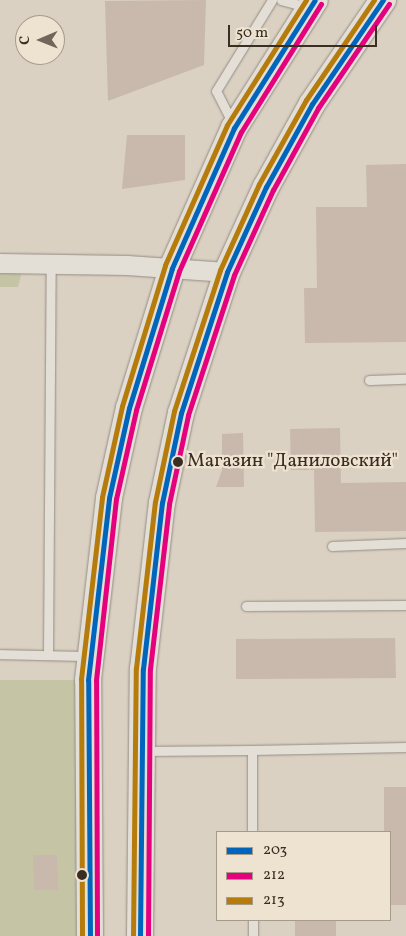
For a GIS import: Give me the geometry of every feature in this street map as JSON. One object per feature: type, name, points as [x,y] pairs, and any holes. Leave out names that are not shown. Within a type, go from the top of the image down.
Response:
[{"type":"main road","points":[[140,936],[142,668],[162,503],[181,413],[227,272],[266,187],[312,104],[383,0]]},
{"type":"main road","points":[[90,936],[91,656],[109,498],[129,408],[172,268],[234,128],[312,4]]},
{"type":"street","points":[[0,263],[172,268],[227,272]]},
{"type":"lane","points":[[234,128],[216,91],[272,0]]},
{"type":"lane","points":[[281,0],[312,4]]},
{"type":"lane","points":[[48,654],[51,264]]},
{"type":"lane","points":[[369,380],[406,379]]},
{"type":"lane","points":[[332,546],[406,543]]},
{"type":"lane","points":[[246,606],[406,605]]},
{"type":"lane","points":[[0,654],[91,656]]},
{"type":"lane","points":[[141,751],[406,747]]},
{"type":"lane","points":[[252,750],[252,831]]},
{"type":"lane","points":[[253,921],[253,936]]},
{"type":"green space","points":[[0,263],[24,263],[18,287],[0,287]]},
{"type":"green space","points":[[0,680],[88,680],[90,936],[0,936]]},
{"type":"building","points":[[206,0],[204,65],[108,101],[105,1]]},
{"type":"building","points":[[127,135],[185,135],[185,180],[122,189]]},
{"type":"building","points":[[406,164],[406,342],[305,343],[304,288],[317,288],[316,207],[367,207],[366,165]]},
{"type":"building","points":[[340,428],[341,483],[406,482],[406,531],[315,532],[314,470],[291,470],[290,429]]},
{"type":"building","points":[[243,433],[244,487],[216,487],[222,470],[222,434]]},
{"type":"building","points":[[395,638],[396,678],[236,679],[236,639]]},
{"type":"building","points":[[384,787],[406,787],[406,905],[391,905],[391,831],[384,831]]},
{"type":"building","points":[[33,855],[57,855],[58,890],[34,890]]},
{"type":"building","points":[[295,921],[336,921],[336,936],[295,936]]},
{"type":"transit line","name":"213","points":[[82,936],[81,679],[102,497],[122,406],[165,265],[227,125],[306,0]]},
{"type":"transit line","name":"203","points":[[90,936],[88,680],[109,498],[129,408],[172,268],[234,128],[315,0]]},
{"type":"transit line","name":"213","points":[[133,936],[136,668],[155,502],[174,411],[220,270],[259,184],[306,100],[374,0]]},
{"type":"transit line","name":"203","points":[[140,936],[143,669],[162,503],[181,413],[227,272],[266,187],[312,104],[383,0]]},
{"type":"transit line","name":"212","points":[[97,936],[96,680],[116,499],[136,410],[179,271],[241,132],[321,4]]},
{"type":"transit line","name":"212","points":[[148,936],[150,669],[169,504],[188,415],[234,275],[273,190],[318,108],[389,4]]},
{"type":"place","name":"Магазин \"Даниловский\"","points":[[178,462]]}]
